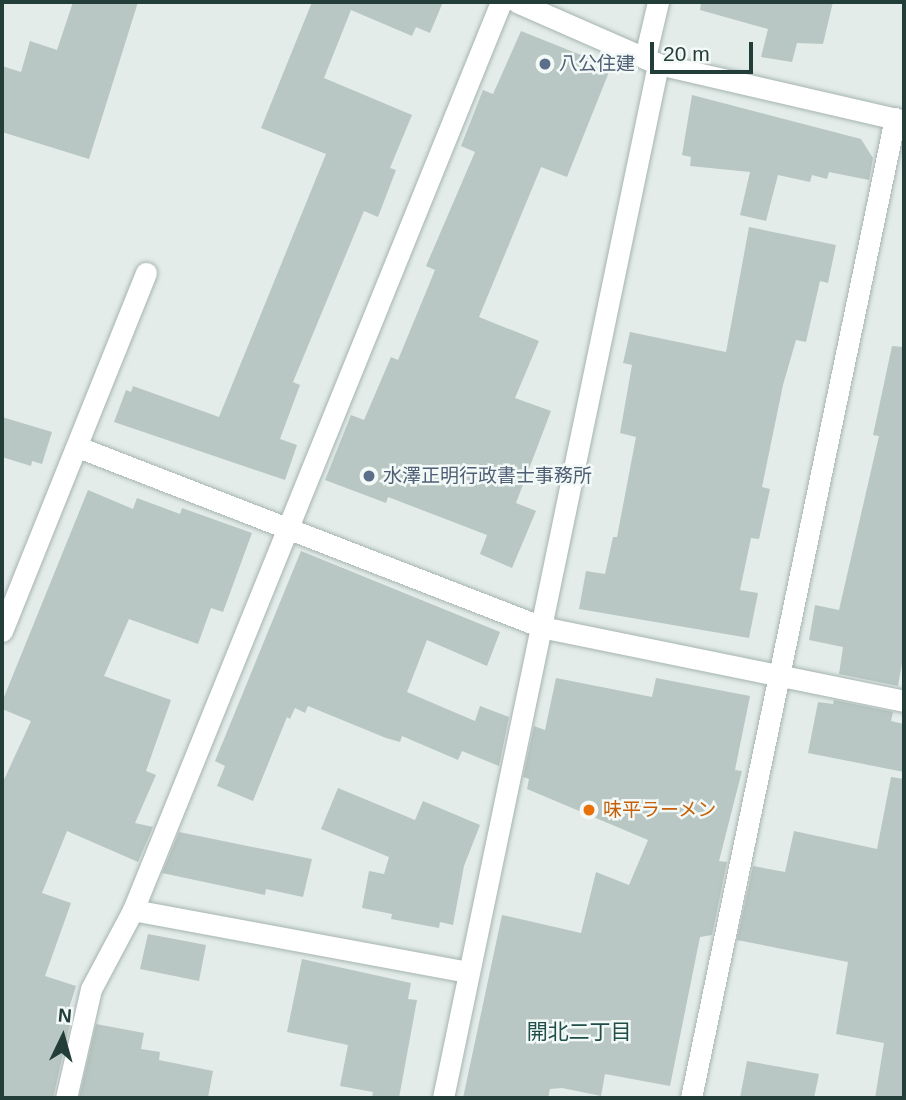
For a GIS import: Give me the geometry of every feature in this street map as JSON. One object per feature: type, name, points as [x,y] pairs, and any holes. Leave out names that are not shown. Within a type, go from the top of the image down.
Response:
[{"type":"street","points":[[66,1098],[91,989],[133,910],[289,532],[501,2]]},
{"type":"street","points":[[517,2],[651,60],[899,120],[691,1098]]},
{"type":"street","points":[[443,1098],[466,972],[541,627],[651,60],[658,2]]},
{"type":"street","points":[[2,631],[146,273]]},
{"type":"street","points":[[78,447],[289,532],[541,627],[904,701]]},
{"type":"street","points":[[133,910],[466,972]]},
{"type":"building","points":[[73,2],[138,2],[89,159],[2,132],[2,66],[21,72],[30,41],[57,50]]},
{"type":"building","points":[[312,2],[443,2],[430,33],[416,27],[412,36],[351,10],[324,78],[412,115],[390,168],[396,170],[378,217],[364,211],[293,382],[300,385],[280,439],[297,445],[285,480],[114,422],[126,390],[131,392],[133,386],[219,417],[326,154],[261,128]]},
{"type":"building","points":[[701,2],[833,2],[823,44],[797,43],[792,62],[761,57],[768,29],[700,10]]},
{"type":"building","points":[[521,31],[611,67],[567,177],[541,167],[479,317],[539,341],[515,398],[551,411],[516,503],[536,511],[512,568],[480,554],[487,535],[388,497],[386,503],[325,480],[351,415],[364,420],[391,357],[398,360],[435,270],[426,266],[475,152],[461,146],[483,90],[493,94]]},
{"type":"building","points":[[692,95],[861,139],[873,158],[869,180],[829,172],[827,179],[812,175],[810,182],[778,175],[766,221],[740,215],[750,172],[690,166],[691,157],[682,155]]},
{"type":"building","points":[[749,227],[836,245],[828,283],[820,281],[806,342],[796,340],[783,385],[762,487],[770,489],[759,539],[751,538],[740,590],[758,593],[749,638],[579,609],[586,571],[605,574],[613,537],[617,537],[636,437],[620,433],[632,365],[623,363],[630,332],[726,352]]},
{"type":"building","points":[[892,346],[904,347],[904,652],[898,686],[839,674],[843,647],[809,640],[815,605],[839,610],[879,436],[873,435]]},
{"type":"building","points":[[2,417],[52,432],[42,464],[32,461],[31,466],[2,457]]},
{"type":"building","points":[[88,490],[133,509],[137,498],[180,514],[182,508],[252,533],[223,612],[211,608],[198,644],[129,619],[104,676],[171,700],[146,771],[156,775],[135,823],[153,827],[138,862],[67,831],[42,893],[71,903],[45,976],[76,986],[66,1018],[71,1019],[53,1098],[2,1098],[2,784],[31,721],[2,709],[2,702]]},
{"type":"building","points":[[301,551],[500,632],[487,666],[427,640],[407,692],[475,721],[480,706],[509,717],[499,766],[462,751],[458,760],[402,736],[400,742],[386,738],[308,706],[305,713],[295,708],[290,719],[287,717],[253,801],[217,786],[225,766],[215,761]]},
{"type":"building","points":[[556,678],[652,697],[656,678],[750,696],[735,770],[742,771],[719,861],[727,862],[712,935],[700,937],[670,1086],[605,1074],[601,1096],[562,1088],[550,1089],[548,1098],[463,1098],[502,915],[581,933],[596,872],[629,885],[648,840],[527,789],[529,779],[523,777],[534,726],[545,730]]},
{"type":"building","points":[[834,700],[893,712],[891,721],[904,724],[904,772],[808,753],[818,702],[833,704]]},
{"type":"building","points":[[891,777],[904,779],[904,1098],[875,1098],[884,1043],[836,1034],[848,962],[737,940],[753,866],[785,872],[794,831],[877,849]]},
{"type":"building","points":[[338,788],[415,820],[423,801],[480,825],[464,866],[453,925],[440,922],[439,928],[391,919],[392,914],[362,908],[369,871],[384,874],[389,857],[321,829]]},
{"type":"building","points":[[179,832],[312,859],[303,897],[266,889],[265,895],[162,873]]},
{"type":"building","points":[[148,934],[206,945],[199,981],[140,969]]},
{"type":"building","points":[[302,959],[411,983],[408,999],[417,1000],[399,1098],[372,1098],[373,1092],[340,1086],[348,1045],[287,1032]]},
{"type":"building","points":[[96,1024],[144,1033],[141,1049],[160,1052],[159,1060],[213,1071],[208,1098],[79,1098]]},
{"type":"building","points":[[747,1061],[819,1074],[814,1098],[740,1098]]},
{"type":"place","name":"八公住建","points":[[545,64]]},
{"type":"place","name":"水澤正明行政書士事務所","points":[[369,476]]},
{"type":"place","name":"味平ラーメン","points":[[589,810]]},
{"type":"district","name":"開北二丁目","points":[[579,1032]]}]
